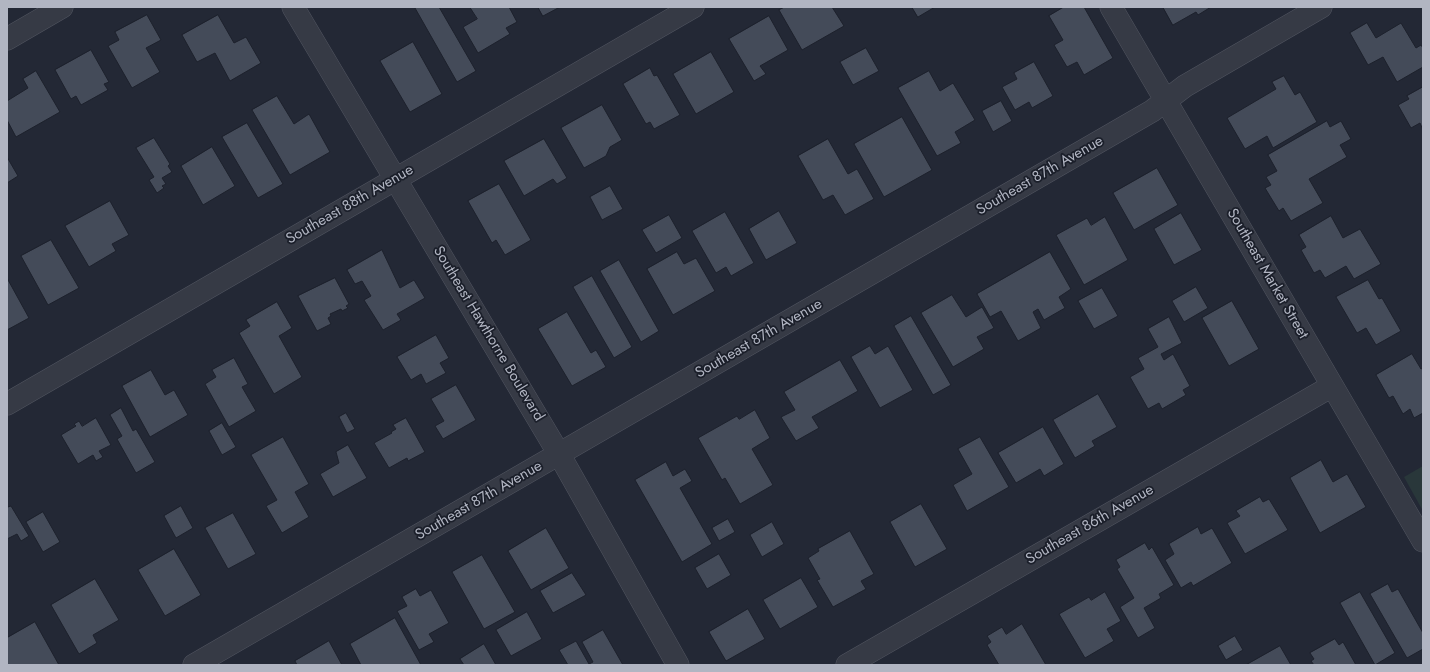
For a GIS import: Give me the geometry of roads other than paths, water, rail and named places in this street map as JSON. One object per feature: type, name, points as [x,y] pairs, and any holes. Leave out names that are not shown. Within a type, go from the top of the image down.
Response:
[{"type":"street","points":[[7,39],[62,7]]},
{"type":"street","name":"Southeast Hawthorne Boulevard","points":[[293,7],[560,454],[678,665]]},
{"type":"street","name":"Southeast 88th Avenue","points":[[7,404],[693,7]]},
{"type":"street","name":"Southeast Market Street","points":[[1111,7],[1423,541]]},
{"type":"street","name":"Southeast 87th Avenue","points":[[194,665],[1146,115],[1185,86],[1321,7]]},
{"type":"street","name":"Southeast 86th Avenue","points":[[847,665],[1332,386]]}]
